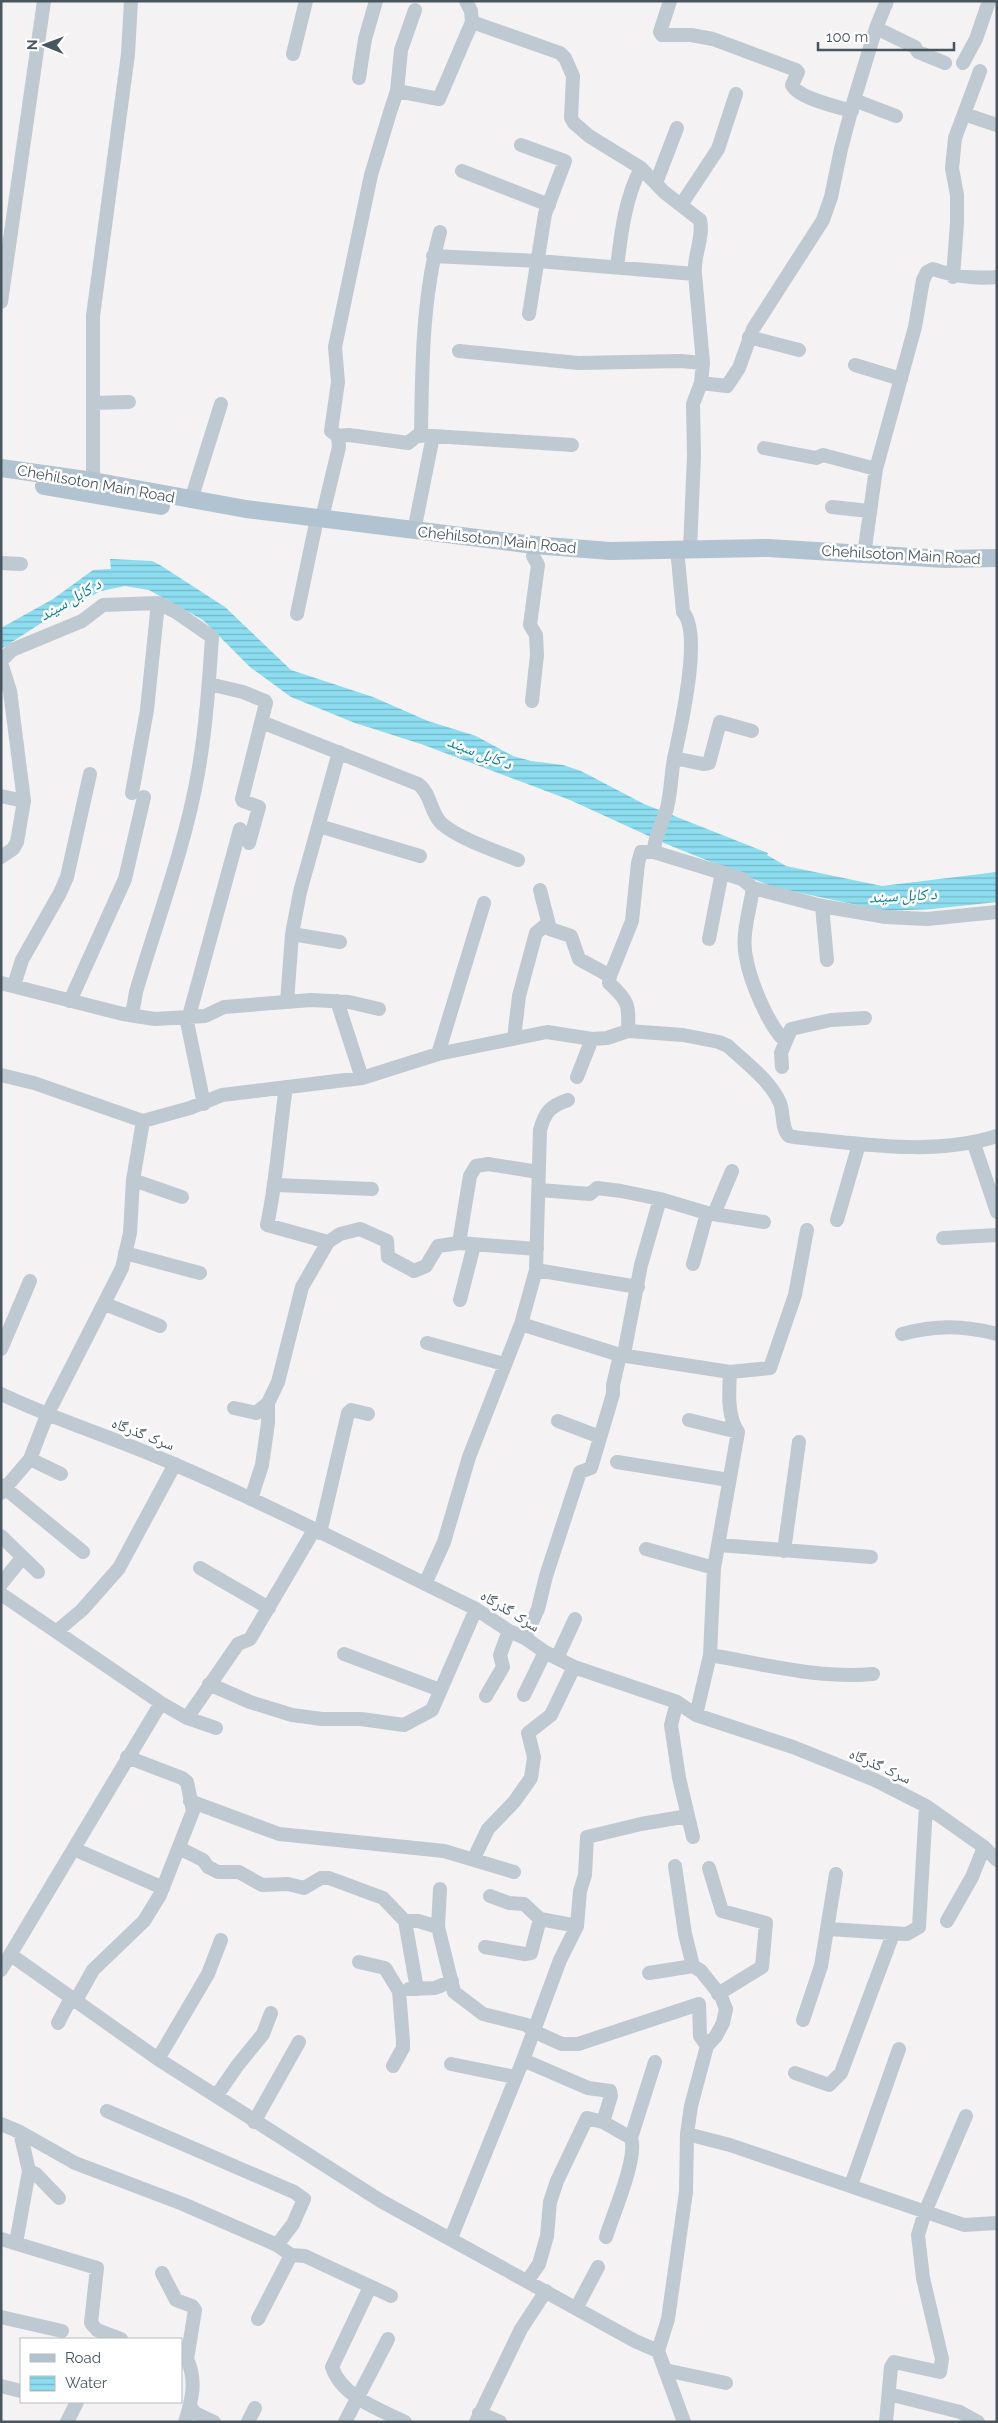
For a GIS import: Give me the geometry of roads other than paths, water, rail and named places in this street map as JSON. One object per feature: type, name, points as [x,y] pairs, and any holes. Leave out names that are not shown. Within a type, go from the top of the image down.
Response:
[{"type":"main road","name":"Chehilsoton Main Road","points":[[1,468],[93,481],[319,523],[533,556],[610,562],[768,548],[945,560],[997,558]]},
{"type":"main road","name":"Chehilsoton Main Road","points":[[1,479],[245,520],[319,523],[610,551],[945,570],[997,570]]},
{"type":"street","points":[[1,302],[44,1]]},
{"type":"street","points":[[93,481],[93,316],[128,54],[131,1]]},
{"type":"street","points":[[293,54],[306,1]]},
{"type":"street","points":[[359,78],[365,39],[376,1]]},
{"type":"street","points":[[397,91],[439,99],[472,22],[471,11],[466,1]]},
{"type":"street","points":[[670,1],[660,32],[662,35],[691,35],[713,39],[796,70],[798,72],[792,85],[794,89],[816,100],[896,116]]},
{"type":"street","points":[[701,383],[727,386],[739,368],[749,337],[823,220],[831,197],[853,106],[876,28],[887,1]]},
{"type":"street","points":[[962,63],[976,39],[989,1]]},
{"type":"street","points":[[415,10],[402,50],[397,91],[371,175],[335,347],[338,382],[331,431],[338,436],[349,435],[408,444],[418,436],[427,436],[572,445]]},
{"type":"street","points":[[472,22],[560,53],[565,58],[572,76],[571,118],[574,123],[589,136],[640,168],[698,217],[701,224],[694,262],[703,364],[701,383],[693,404],[694,456],[684,554],[683,612],[687,617],[690,635],[688,689],[666,809],[654,847]]},
{"type":"street","points":[[876,28],[915,47],[918,52],[945,63]]},
{"type":"street","points":[[953,277],[957,204],[952,168],[955,138],[980,71]]},
{"type":"street","points":[[682,205],[718,149],[736,94]]},
{"type":"street","points":[[964,114],[997,125]]},
{"type":"street","points":[[656,183],[677,128]]},
{"type":"street","points":[[521,145],[565,161],[545,214],[529,314]]},
{"type":"street","points":[[617,267],[633,182],[640,168]]},
{"type":"street","points":[[462,171],[549,205]]},
{"type":"street","points":[[414,532],[427,436],[422,359],[427,291],[440,232]]},
{"type":"street","points":[[434,256],[538,261],[695,274]]},
{"type":"street","points":[[864,555],[876,470],[915,327],[923,280],[927,272],[933,269],[953,277],[978,279],[997,277]]},
{"type":"street","points":[[749,337],[799,350]]},
{"type":"street","points":[[460,351],[578,363],[680,361],[703,364]]},
{"type":"street","points":[[855,365],[901,379]]},
{"type":"street","points":[[93,403],[128,402]]},
{"type":"street","points":[[191,500],[221,404]]},
{"type":"street","points":[[297,614],[339,447],[338,436]]},
{"type":"street","points":[[764,448],[816,458],[823,455],[876,470]]},
{"type":"street","points":[[832,507],[869,511]]},
{"type":"street","points":[[532,701],[537,654],[536,635],[530,625],[538,565],[533,556]]},
{"type":"street","points":[[1,563],[21,564]]},
{"type":"street","points":[[70,1001],[125,879],[138,795],[158,603]]},
{"type":"street","points":[[1,857],[13,849],[17,842],[24,801],[10,691],[1,662],[12,650],[82,621],[104,604],[158,603],[176,612],[212,637],[204,734],[190,809],[136,992],[132,1015]]},
{"type":"street","points":[[209,684],[243,692],[266,703],[242,799],[260,807],[249,843]]},
{"type":"street","points":[[674,758],[703,764],[709,763],[720,722],[752,731]]},
{"type":"street","points":[[264,723],[418,784],[425,789],[441,822],[460,834],[518,860]]},
{"type":"street","points":[[286,1002],[292,934],[300,892],[339,752]]},
{"type":"street","points":[[90,774],[66,877],[60,893],[8,984],[70,1001],[155,1019],[205,1016],[224,1006],[286,1002],[337,1001],[379,1009]]},
{"type":"street","points":[[1,796],[24,801]]},
{"type":"street","points":[[319,826],[420,856]]},
{"type":"street","points":[[204,1104],[187,1017],[240,829]]},
{"type":"street","points":[[628,1031],[629,1008],[624,997],[610,983],[610,976],[632,921],[638,863],[641,852],[654,847],[742,879],[753,888],[822,906],[886,917],[927,919],[996,912],[997,921]]},
{"type":"street","points":[[709,939],[722,872]]},
{"type":"street","points":[[753,888],[746,930],[745,956],[758,994],[776,1033],[785,1041]]},
{"type":"street","points":[[540,890],[550,929],[571,936],[579,959],[610,976]]},
{"type":"street","points":[[438,1054],[484,903]]},
{"type":"street","points":[[822,906],[827,960]]},
{"type":"street","points":[[514,1038],[519,996],[536,933],[548,923]]},
{"type":"street","points":[[292,934],[340,942]]},
{"type":"street","points":[[337,1001],[362,1078]]},
{"type":"street","points":[[782,1067],[781,1053],[791,1029],[831,1020],[865,1018]]},
{"type":"street","points":[[1,1075],[34,1083],[142,1121],[204,1104],[222,1095],[362,1078],[438,1054],[514,1038],[547,1032],[592,1039],[607,1038],[628,1031],[683,1036],[719,1042],[728,1046],[774,1090],[781,1105],[786,1134],[793,1136],[859,1144],[950,1147],[974,1144],[997,1136]]},
{"type":"street","points":[[577,1077],[592,1039]]},
{"type":"street","points":[[286,1088],[278,1141],[276,1185],[267,1225],[328,1242]]},
{"type":"street","points":[[425,1584],[444,1542],[469,1457],[521,1324],[536,1270],[540,1130],[546,1111],[556,1104],[568,1100]]},
{"type":"street","points":[[83,1552],[3,1489],[30,1459],[47,1415],[122,1268],[130,1233],[133,1180],[142,1121]]},
{"type":"street","points":[[837,1220],[859,1144]]},
{"type":"street","points":[[974,1144],[997,1212]]},
{"type":"street","points":[[459,1243],[470,1176],[476,1166],[488,1164],[538,1172]]},
{"type":"street","points":[[693,1264],[711,1213],[732,1171]]},
{"type":"street","points":[[133,1180],[182,1197]]},
{"type":"street","points":[[276,1185],[372,1189]]},
{"type":"street","points":[[539,1190],[590,1194],[597,1188],[621,1190],[711,1213],[764,1222]]},
{"type":"street","points":[[525,1638],[538,1609],[546,1576],[580,1472],[591,1468],[613,1394],[613,1385],[638,1287],[645,1250],[660,1199]]},
{"type":"street","points":[[251,1499],[262,1465],[268,1423],[268,1404],[278,1382],[302,1287],[328,1242],[340,1234],[360,1228],[387,1241],[388,1257],[414,1271],[426,1266],[438,1246],[459,1243],[537,1249]]},
{"type":"street","points":[[521,1324],[622,1354],[652,1360],[730,1372],[770,1368],[795,1295],[807,1230]]},
{"type":"street","points":[[943,1238],[997,1235]]},
{"type":"street","points":[[460,1300],[474,1245]]},
{"type":"street","points":[[125,1253],[200,1273]]},
{"type":"street","points":[[536,1270],[638,1287]]},
{"type":"street","points":[[1,1349],[30,1281]]},
{"type":"street","points":[[105,1304],[160,1326]]},
{"type":"street","points":[[902,1334],[945,1326],[968,1327],[997,1334]]},
{"type":"street","points":[[427,1343],[504,1364]]},
{"type":"street","points":[[696,1715],[710,1655],[714,1568],[738,1432],[734,1426],[729,1398],[730,1372]]},
{"type":"street","name":"سرک گذرگاه","points":[[1,1394],[47,1415],[175,1464],[251,1499],[476,1609],[510,1631],[574,1667],[677,1702],[696,1715],[793,1747],[875,1780],[926,1806],[984,1847],[997,1860]]},
{"type":"street","points":[[234,1408],[256,1413],[268,1404]]},
{"type":"street","points":[[187,1718],[238,1644],[250,1639],[317,1531],[348,1413],[352,1410],[368,1414]]},
{"type":"street","points":[[689,1420],[738,1432]]},
{"type":"street","points":[[558,1421],[600,1437]]},
{"type":"street","points":[[784,1551],[799,1442]]},
{"type":"street","points":[[30,1459],[60,1474]]},
{"type":"street","points":[[617,1462],[729,1480]]},
{"type":"street","points":[[57,1631],[82,1610],[119,1568],[175,1464]]},
{"type":"street","points":[[1,1536],[38,1572]]},
{"type":"street","points":[[719,1545],[871,1557]]},
{"type":"street","points":[[646,1549],[714,1568]]},
{"type":"street","points":[[1,1584],[22,1558]]},
{"type":"street","points":[[200,1568],[268,1608]]},
{"type":"street","points":[[1,1594],[161,1703],[187,1718],[216,1728]]},
{"type":"street","points":[[209,1684],[250,1702],[292,1715],[322,1719],[361,1719],[404,1725],[432,1710],[476,1609]]},
{"type":"street","points":[[524,1695],[575,1619]]},
{"type":"street","points":[[486,1696],[503,1667],[500,1655],[510,1631]]},
{"type":"street","points":[[344,1654],[440,1690]]},
{"type":"street","points":[[710,1655],[819,1673],[851,1676],[874,1674]]},
{"type":"street","points":[[474,1858],[488,1829],[514,1802],[531,1778],[534,1757],[528,1733],[551,1715],[574,1667]]},
{"type":"street","points":[[677,1702],[671,1725],[679,1778],[693,1837]]},
{"type":"street","points":[[1,1970],[161,1703]]},
{"type":"street","points":[[58,2023],[93,1970],[144,1921],[163,1888],[193,1811],[187,1782],[182,1778],[127,1757]]},
{"type":"street","points":[[190,1801],[278,1834],[444,1851],[474,1858],[514,1872]]},
{"type":"street","points":[[828,1929],[907,1934],[919,1927],[926,1806]]},
{"type":"street","points":[[451,2238],[523,2060],[560,1960],[577,1926],[580,1891],[585,1875],[587,1837],[641,1824],[688,1816]]},
{"type":"street","points":[[947,1921],[972,1877],[984,1847]]},
{"type":"street","points":[[179,1848],[203,1860],[213,1870],[218,1872],[239,1872],[260,1885],[288,1884],[304,1888],[322,1878],[329,1878],[383,1898],[405,1921],[417,1988]]},
{"type":"street","points":[[74,1849],[163,1888]]},
{"type":"street","points":[[675,1866],[685,1934],[693,1966]]},
{"type":"street","points":[[710,1868],[722,1911],[766,1923],[762,1967],[718,1994]]},
{"type":"street","points":[[803,2020],[821,1966],[836,1874]]},
{"type":"street","points":[[440,1889],[438,1927],[454,1992],[483,2014],[527,2025],[533,2031],[562,2044],[578,2044],[699,2004],[700,2036],[707,2046]]},
{"type":"street","points":[[490,1896],[509,1903],[524,1904],[540,1919],[577,1926]]},
{"type":"street","points":[[484,1947],[525,1954],[531,1953],[540,1919]]},
{"type":"street","points":[[405,1921],[418,1921],[438,1927]]},
{"type":"street","points":[[795,2073],[829,2085],[841,2073],[893,1934]]},
{"type":"street","points":[[158,2059],[208,1974],[221,1940]]},
{"type":"street","points":[[11,1955],[158,2059],[217,2095],[254,2122],[381,2201],[577,2307],[635,2341],[658,2351]]},
{"type":"street","points":[[358,1962],[385,1968],[398,1991],[403,2048],[393,2066]]},
{"type":"street","points":[[649,1973],[693,1966],[701,1971],[718,1994],[722,1996],[726,2009],[723,2023],[716,2036],[707,2046],[691,2106],[687,2134],[686,2192],[668,2319],[658,2351],[684,2422]]},
{"type":"street","points":[[398,1991],[434,1988],[452,1981]]},
{"type":"street","points":[[217,2095],[263,2034],[271,2013]]},
{"type":"street","points":[[254,2122],[299,2042]]},
{"type":"street","points":[[851,2185],[899,2049]]},
{"type":"street","points":[[523,2060],[588,2088],[610,2091],[611,2096],[603,2122]]},
{"type":"street","points":[[606,2237],[634,2151],[631,2138],[655,2062]]},
{"type":"street","points":[[451,2064],[515,2077]]},
{"type":"street","points":[[107,2111],[294,2192],[304,2199],[294,2224],[277,2245]]},
{"type":"street","points":[[886,2422],[891,2366],[894,2362],[940,2372],[942,2368],[942,2359],[923,2278],[918,2235],[925,2212],[966,2116]]},
{"type":"street","points":[[528,2280],[539,2264],[547,2236],[550,2202],[557,2180],[584,2121],[587,2118],[603,2122],[631,2138]]},
{"type":"street","points":[[1,2124],[20,2132],[75,2163],[183,2204],[277,2245],[291,2255],[304,2256],[391,2296]]},
{"type":"street","points":[[16,2243],[29,2171],[20,2132]]},
{"type":"street","points":[[687,2134],[730,2145],[964,2225],[997,2223]]},
{"type":"street","points":[[29,2171],[36,2174],[59,2198]]},
{"type":"street","points":[[1,2238],[97,2268],[91,2316],[93,2327],[96,2335],[114,2338]]},
{"type":"street","points":[[258,2319],[291,2255]]},
{"type":"street","points":[[577,2307],[598,2267]]},
{"type":"street","points":[[162,2273],[176,2300],[192,2306],[195,2310],[184,2359],[193,2380],[193,2394],[185,2422]]},
{"type":"street","points":[[370,2286],[332,2367],[335,2377],[357,2398],[405,2422]]},
{"type":"street","points":[[500,2422],[478,2418],[521,2330],[546,2291]]},
{"type":"street","points":[[1,2317],[62,2331]]},
{"type":"street","points":[[345,2422],[388,2339]]},
{"type":"street","points":[[665,2370],[726,2383]]},
{"type":"street","points":[[1,2386],[20,2391]]},
{"type":"street","points":[[889,2394],[960,2412],[978,2422]]},
{"type":"street","points":[[67,2422],[74,2403]]},
{"type":"street","points":[[190,2406],[195,2413],[214,2422]]},
{"type":"street","points":[[248,2422],[255,2408]]},
{"type":"water","name":"د کابل سيند","points":[[110,559],[152,561],[160,565],[225,607],[291,670],[373,697],[428,721],[476,736],[513,756],[531,761],[563,765],[581,771],[644,804],[768,853],[767,855],[786,866],[882,886],[997,872],[997,902],[932,909],[885,911],[773,887],[664,843],[570,800],[421,744],[355,723],[291,697],[250,667],[203,620],[149,590],[125,586],[101,591],[43,622],[1,649],[1,628],[53,599],[93,570],[111,569]]}]
